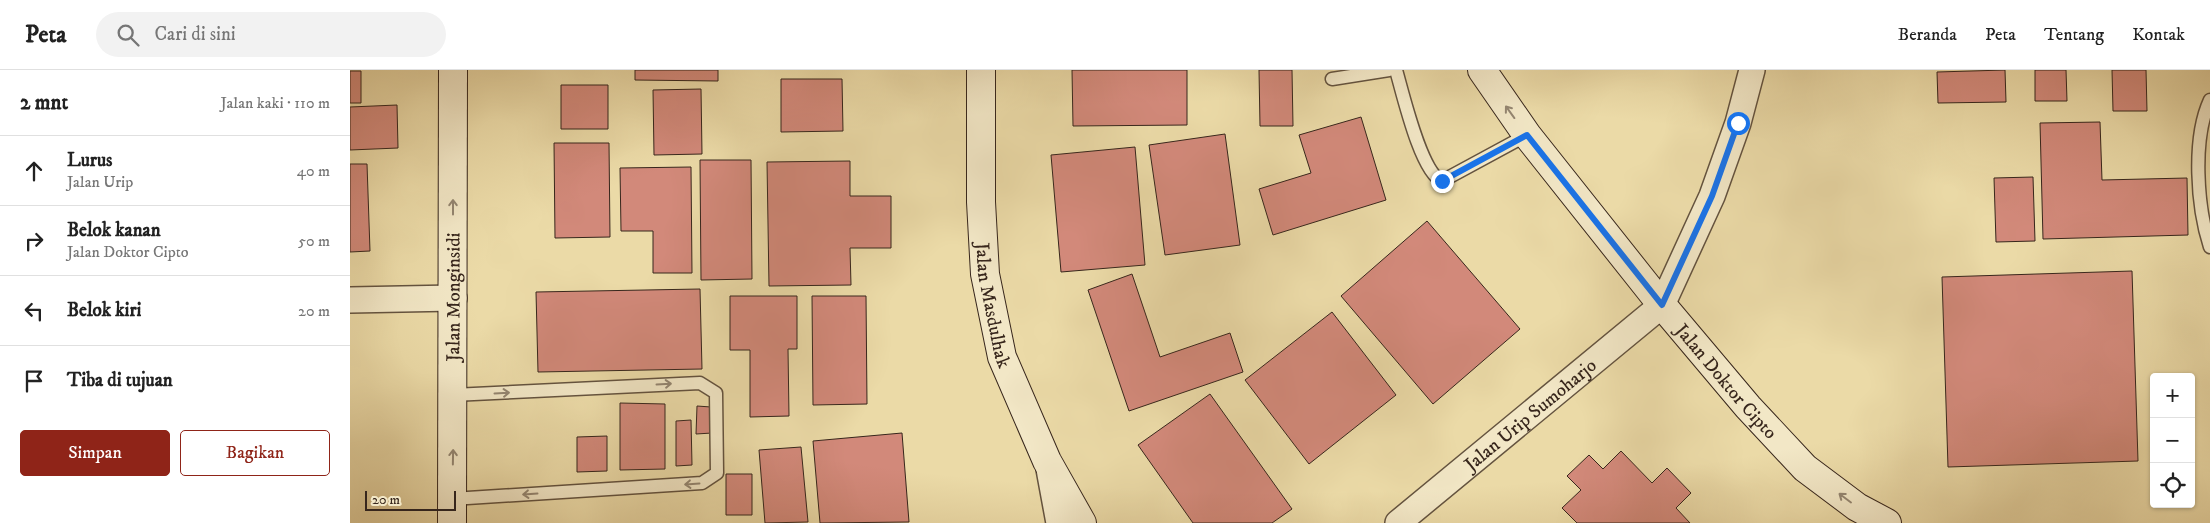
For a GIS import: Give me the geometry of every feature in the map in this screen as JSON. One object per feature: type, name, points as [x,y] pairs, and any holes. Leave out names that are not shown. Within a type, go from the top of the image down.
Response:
[{"type":"street","name":"Jalan Monginsidi","points":[[452,511],[454,298],[453,70]]},
{"type":"street","name":"Jalan Masdulhak","points":[[981,70],[982,202],[986,274],[1002,357],[1047,462],[1082,523]]},
{"type":"street","name":"Jalan Doktor Cipto","points":[[1482,70],[1527,135],[1662,305],[1748,407],[1805,468],[1857,507],[1887,523]]},
{"type":"street","points":[[1662,305],[1712,196],[1738,123],[1752,70]]},
{"type":"street","points":[[350,300],[454,298]]},
{"type":"street","name":"Jalan Urip Sumoharjo","points":[[1398,523],[1662,305]]},
{"type":"street","points":[[1047,462],[1059,523]]},
{"type":"lane","points":[[1332,79],[1389,70]]},
{"type":"lane","points":[[1396,70],[1420,149],[1432,174],[1437,179],[1442,181],[1527,135]]},
{"type":"lane","points":[[2210,100],[2199,141],[2201,198],[2206,234],[2210,247]]},
{"type":"lane","points":[[452,511],[702,483],[717,473],[716,393],[700,383],[453,395]]},
{"type":"building","points":[[635,70],[718,70],[718,81],[635,80]]},
{"type":"building","points":[[1072,70],[1187,70],[1187,125],[1073,126]]},
{"type":"building","points":[[1259,70],[1292,70],[1293,126],[1260,126]]},
{"type":"building","points":[[2005,70],[2006,102],[1938,103],[1937,72]]},
{"type":"building","points":[[2035,70],[2066,70],[2067,101],[2035,101]]},
{"type":"building","points":[[2112,70],[2146,70],[2147,111],[2113,111]]},
{"type":"building","points":[[350,71],[361,71],[361,103],[350,103]]},
{"type":"building","points":[[781,79],[842,79],[843,131],[781,132]]},
{"type":"building","points":[[561,85],[608,85],[608,129],[561,129]]},
{"type":"building","points":[[701,89],[702,154],[654,155],[653,90]]},
{"type":"building","points":[[397,105],[398,148],[350,150],[350,107]]},
{"type":"building","points":[[1361,117],[1386,200],[1273,235],[1259,189],[1311,173],[1299,135]]},
{"type":"building","points":[[2100,122],[2102,180],[2187,178],[2188,235],[2043,239],[2040,123]]},
{"type":"building","points":[[1225,134],[1240,245],[1165,255],[1149,145]]},
{"type":"building","points":[[554,143],[609,143],[610,237],[555,238]]},
{"type":"building","points":[[1135,147],[1145,265],[1061,272],[1051,155]]},
{"type":"building","points":[[700,160],[751,160],[752,279],[701,280]]},
{"type":"building","points":[[850,161],[850,196],[891,196],[891,248],[850,248],[851,285],[769,286],[767,162]]},
{"type":"building","points":[[350,164],[367,164],[370,251],[350,252]]},
{"type":"building","points":[[691,167],[692,273],[653,273],[653,231],[621,231],[620,168]]},
{"type":"building","points":[[2033,177],[2035,241],[1996,242],[1994,178]]},
{"type":"building","points":[[1427,221],[1520,329],[1433,404],[1341,296]]},
{"type":"building","points":[[2132,271],[2138,461],[1948,467],[1942,277]]},
{"type":"building","points":[[1132,274],[1160,357],[1230,333],[1243,372],[1129,411],[1088,290]]},
{"type":"building","points":[[700,289],[702,369],[538,372],[536,292]]},
{"type":"building","points":[[730,296],[797,296],[797,349],[788,349],[789,416],[750,417],[750,350],[730,350]]},
{"type":"building","points":[[812,296],[866,296],[867,404],[813,405]]},
{"type":"building","points":[[1332,312],[1396,395],[1309,464],[1245,380]]},
{"type":"building","points":[[1210,394],[1292,509],[1272,523],[1193,523],[1138,445]]},
{"type":"building","points":[[620,403],[665,404],[665,469],[620,470]]},
{"type":"building","points":[[697,406],[711,407],[712,433],[696,434]]},
{"type":"building","points":[[691,420],[692,465],[676,466],[676,421]]},
{"type":"building","points":[[902,433],[909,522],[820,523],[813,441]]},
{"type":"building","points":[[607,436],[607,471],[577,472],[577,437]]},
{"type":"building","points":[[801,447],[808,522],[765,523],[759,450]]},
{"type":"building","points":[[1621,451],[1652,483],[1667,468],[1691,493],[1676,508],[1690,523],[1577,523],[1562,508],[1581,490],[1567,476],[1589,455],[1603,469]]},
{"type":"building","points":[[726,474],[752,474],[752,515],[726,515]]},
{"type":"route","points":[[1442,181],[1527,135],[1662,305],[1712,196],[1738,123]]}]
